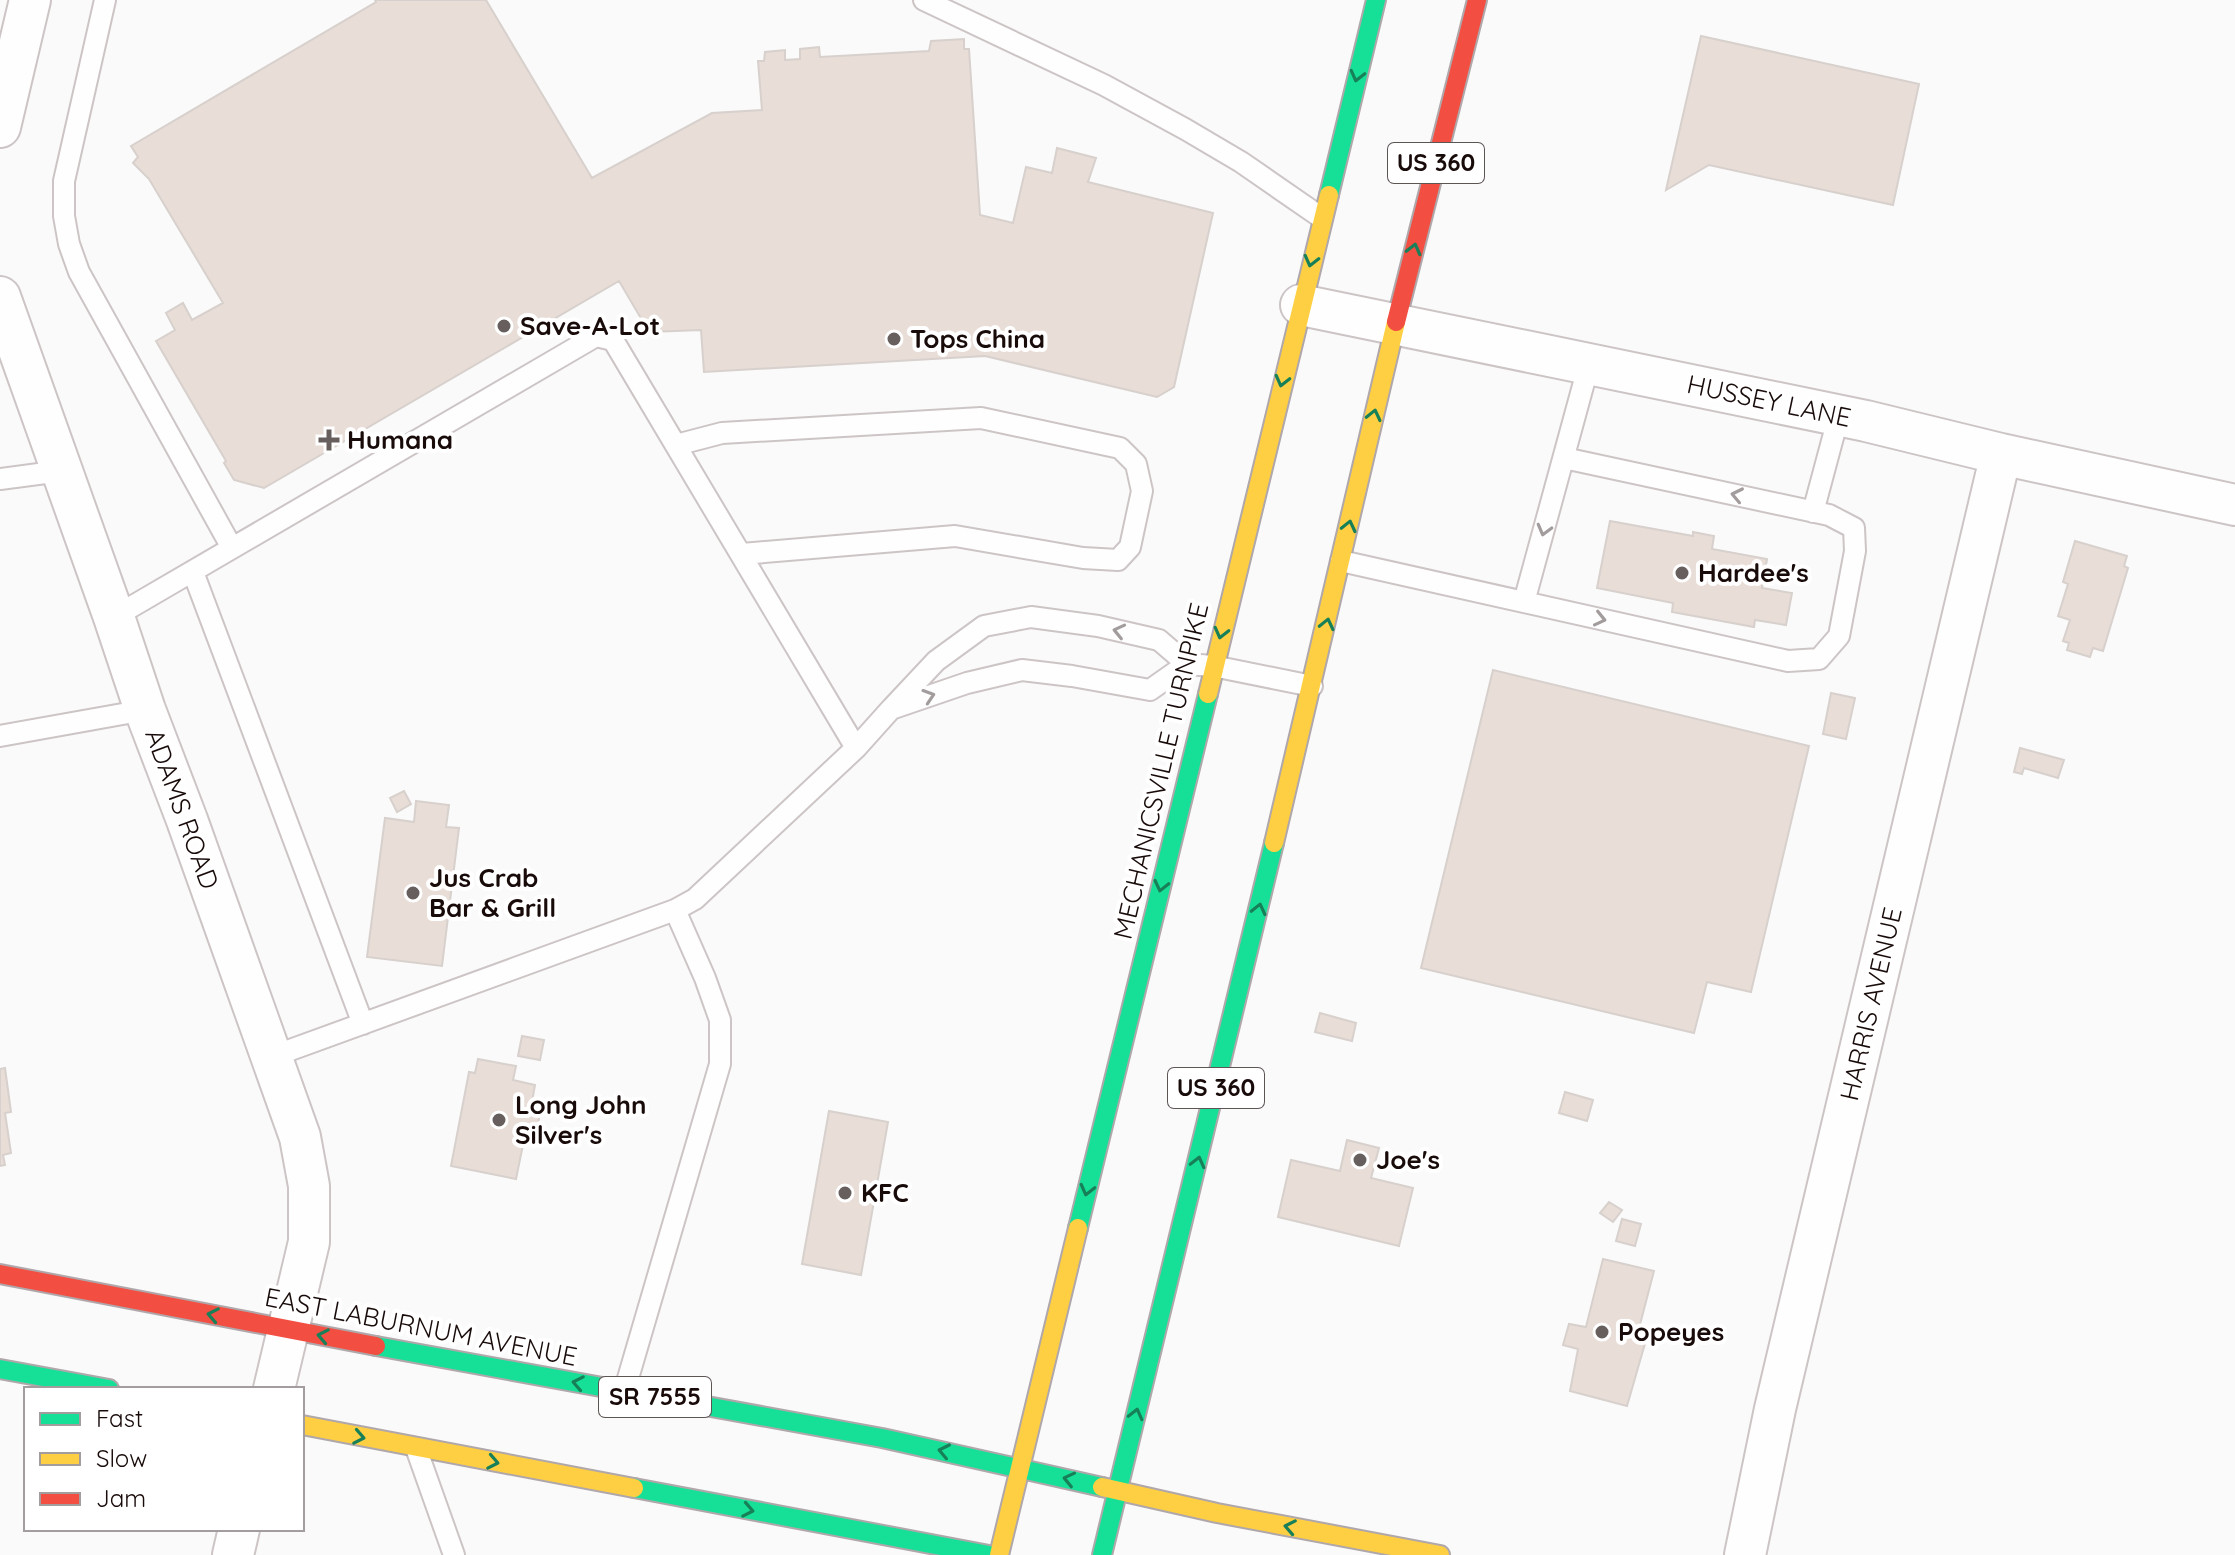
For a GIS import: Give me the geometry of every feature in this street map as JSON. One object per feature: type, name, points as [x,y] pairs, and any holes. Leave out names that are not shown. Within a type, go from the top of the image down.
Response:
[{"type":"main road","name":"MECHANICSVILLE TURNPIKE","points":[[999,1555],[1376,0]]},
{"type":"main road","name":"US 360","points":[[1102,1555],[1312,686],[1395,325],[1477,0]]},
{"type":"main road","name":"EAST LABURNUM AVENUE","points":[[0,1274],[882,1438],[1118,1490]]},
{"type":"main road","points":[[0,1369],[98,1387]]},
{"type":"main road","points":[[304,1425],[989,1555]]},
{"type":"main road","points":[[1118,1490],[1229,1515],[1440,1555]]},
{"type":"street","points":[[0,127],[30,0]]},
{"type":"street","name":"ADAMS ROAD","points":[[0,297],[300,1137],[309,1186],[309,1242],[275,1387]]},
{"type":"street","name":"HUSSEY LANE","points":[[1301,305],[1839,415],[2235,505]]},
{"type":"street","name":"HARRIS AVENUE","points":[[1745,1555],[1782,1380],[2001,454]]},
{"type":"street","points":[[233,1555],[239,1531]]},
{"type":"lane","points":[[105,0],[64,181],[64,216],[69,244],[79,272],[232,548]]},
{"type":"lane","points":[[924,0],[1104,85],[1172,122],[1241,162],[1322,218]]},
{"type":"lane","points":[[114,617],[596,336],[613,340],[856,748]]},
{"type":"lane","points":[[1524,602],[1589,364]]},
{"type":"lane","points":[[1813,512],[1839,415]]},
{"type":"lane","points":[[676,445],[722,433],[981,418],[1120,448],[1136,464],[1142,491],[1130,547],[1118,560],[1083,558],[955,536],[742,554]]},
{"type":"lane","points":[[1341,561],[1788,661],[1819,659],[1839,636],[1855,551],[1854,528],[1829,515],[1564,458]]},
{"type":"lane","points":[[0,479],[61,471]]},
{"type":"lane","points":[[193,572],[363,1024]]},
{"type":"lane","points":[[271,1057],[675,910],[695,899],[856,748],[936,661],[984,626],[1031,617],[1098,626],[1159,640],[1187,664],[1213,666],[1312,686]]},
{"type":"lane","points":[[891,709],[967,683],[1022,670],[1150,690],[1187,664]]},
{"type":"lane","points":[[0,736],[145,710]]},
{"type":"lane","points":[[624,1392],[720,1064],[720,1020],[675,910]]},
{"type":"lane","points":[[416,1448],[454,1555]]},
{"type":"building","points":[[375,0],[486,0],[592,178],[712,113],[762,110],[758,61],[764,61],[765,52],[785,50],[785,60],[800,59],[800,49],[819,47],[820,57],[929,51],[931,41],[964,39],[964,49],[969,49],[980,215],[1013,223],[1026,167],[1052,173],[1057,148],[1096,158],[1088,182],[1213,213],[1174,387],[1157,397],[985,356],[704,372],[701,330],[649,332],[619,281],[264,488],[234,480],[156,341],[175,330],[166,313],[183,303],[192,320],[223,303],[149,179],[133,163],[138,157],[131,146]]},
{"type":"building","points":[[1701,36],[1919,84],[1893,205],[1709,165],[1666,190]]},
{"type":"building","name":"Hardee's","points":[[1610,521],[1693,536],[1693,532],[1714,536],[1712,549],[1767,559],[1762,588],[1792,593],[1786,625],[1755,620],[1754,627],[1672,612],[1673,603],[1597,588]]},
{"type":"building","points":[[2075,541],[2127,556],[2124,566],[2128,568],[2103,651],[2093,648],[2090,657],[2067,650],[2069,643],[2063,641],[2070,620],[2058,616],[2068,584],[2063,582]]},
{"type":"building","points":[[1493,670],[1809,746],[1751,992],[1707,982],[1694,1033],[1421,968]]},
{"type":"building","points":[[1831,693],[1855,698],[1846,739],[1823,734]]},
{"type":"building","points":[[2020,748],[2064,760],[2058,778],[2024,768],[2022,774],[2014,772]]},
{"type":"building","points":[[404,791],[411,804],[397,812],[390,798]]},
{"type":"building","name":"Jus Crab Bar & Grill","points":[[416,801],[449,805],[446,827],[459,828],[442,966],[367,957],[385,818],[414,822]]},
{"type":"building","points":[[1320,1013],[1356,1023],[1352,1041],[1315,1032]]},
{"type":"building","points":[[522,1036],[544,1040],[540,1060],[518,1056]]},
{"type":"building","name":"Long John Silver's","points":[[478,1059],[516,1066],[513,1080],[535,1085],[531,1107],[541,1110],[536,1132],[526,1130],[516,1179],[451,1166],[469,1072],[475,1073]]},
{"type":"building","points":[[5,1068],[11,1112],[5,1113],[11,1153],[3,1155],[5,1165],[0,1166],[0,1069]]},
{"type":"building","points":[[1565,1092],[1593,1100],[1587,1121],[1559,1113]]},
{"type":"building","name":"KFC","points":[[829,1111],[888,1122],[861,1275],[802,1264]]},
{"type":"building","points":[[1347,1140],[1379,1148],[1371,1178],[1413,1188],[1399,1246],[1278,1217],[1291,1160],[1340,1171]]},
{"type":"building","points":[[1609,1202],[1622,1210],[1613,1222],[1600,1213]]},
{"type":"building","points":[[1622,1219],[1641,1224],[1635,1246],[1616,1241]]},
{"type":"building","name":"Popeyes","points":[[1603,1259],[1654,1271],[1637,1336],[1646,1340],[1627,1406],[1570,1391],[1578,1349],[1563,1345],[1569,1324],[1586,1327]]},
{"type":"traffic: fast","points":[[1329,195],[1376,0]]},
{"type":"traffic: fast","points":[[1078,1228],[1208,694]]},
{"type":"traffic: fast","points":[[1102,1555],[1274,843]]},
{"type":"traffic: fast","points":[[376,1346],[882,1438],[1102,1487]]},
{"type":"traffic: fast","points":[[0,1369],[98,1387]]},
{"type":"traffic: fast","points":[[634,1488],[989,1555]]},
{"type":"traffic: slow","points":[[1208,694],[1329,195]]},
{"type":"traffic: slow","points":[[1274,843],[1396,322]]},
{"type":"traffic: slow","points":[[999,1555],[1078,1228]]},
{"type":"traffic: slow","points":[[304,1425],[634,1488]]},
{"type":"traffic: slow","points":[[1102,1487],[1217,1513],[1440,1555]]},
{"type":"traffic: jam","points":[[1396,322],[1477,0]]},
{"type":"traffic: jam","points":[[0,1274],[376,1346]]},
{"type":"place","name":"Save-A-Lot","points":[[504,326]]},
{"type":"place","name":"Tops China","points":[[894,339]]},
{"type":"place","name":"Humana","points":[[329,440]]},
{"type":"place","name":"Hardee's","points":[[1682,573]]},
{"type":"place","name":"Jus Crab Bar & Grill","points":[[413,893]]},
{"type":"place","name":"Long John Silver's","points":[[499,1120]]},
{"type":"place","name":"Joe's","points":[[1360,1160]]},
{"type":"place","name":"KFC","points":[[845,1193]]},
{"type":"place","name":"Popeyes","points":[[1602,1332]]}]
